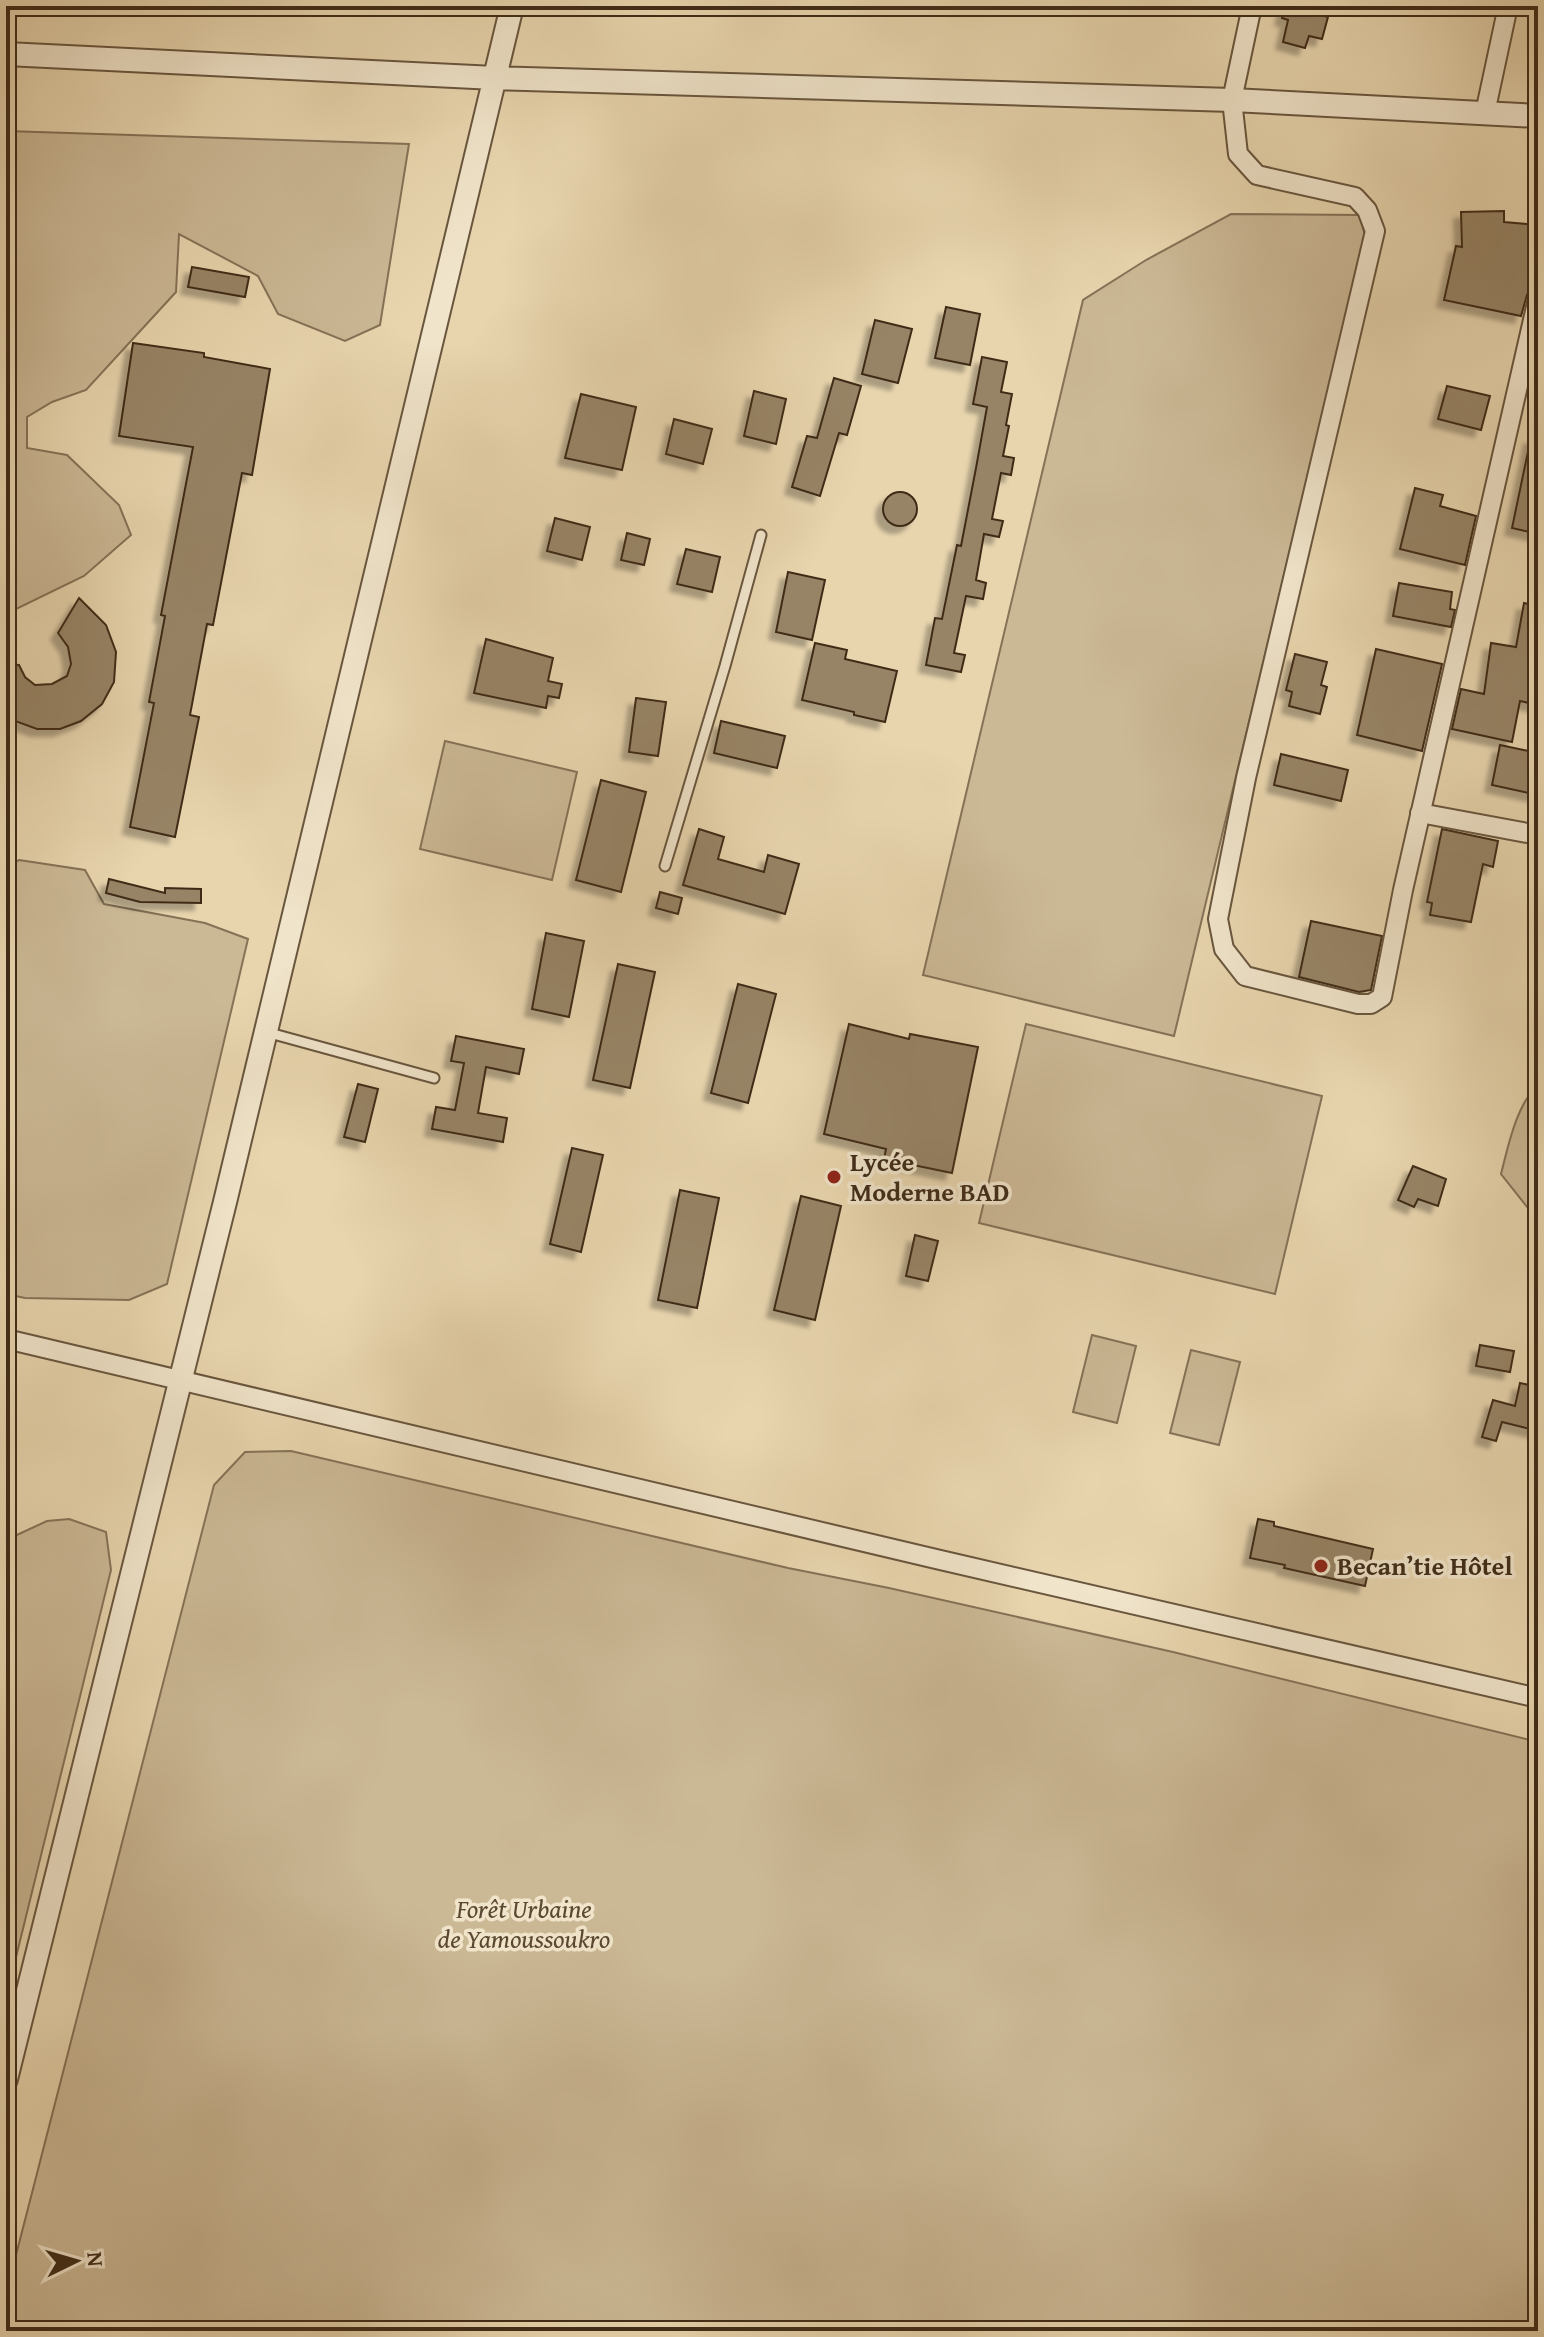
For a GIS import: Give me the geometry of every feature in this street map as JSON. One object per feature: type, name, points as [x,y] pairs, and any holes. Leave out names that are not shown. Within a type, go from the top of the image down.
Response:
[{"type":"street","points":[[6,2079],[266,1032],[512,6]]},
{"type":"street","points":[[1252,6],[1232,100],[1238,154],[1257,175],[1355,197],[1367,210],[1375,231],[1246,778],[1218,919],[1224,949],[1245,976],[1358,1004],[1371,1004],[1382,997],[1420,813],[1537,309]]},
{"type":"street","points":[[1485,113],[1508,6]]},
{"type":"street","points":[[6,54],[495,78],[1232,100],[1538,116]]},
{"type":"street","points":[[1420,813],[1538,835]]},
{"type":"street","points":[[6,1339],[1538,1698]]},
{"type":"lane","points":[[665,866],[761,535]]},
{"type":"lane","points":[[266,1032],[434,1078]]},
{"type":"green space","points":[[6,131],[409,144],[380,325],[345,341],[278,314],[258,276],[179,234],[176,292],[86,390],[52,402],[27,417],[27,448],[67,455],[119,505],[131,535],[84,576],[6,614]]},
{"type":"green space","points":[[1231,214],[1360,215],[1365,236],[1174,1036],[923,975],[1083,300],[1146,260]]},
{"type":"green space","points":[[445,741],[577,772],[552,880],[420,849]]},
{"type":"green space","points":[[19,860],[85,870],[104,904],[205,923],[248,939],[167,1284],[129,1300],[25,1298],[6,1294],[6,868]]},
{"type":"green space","points":[[1026,1024],[1322,1096],[1275,1294],[979,1223]]},
{"type":"green space","points":[[1538,1085],[1538,1211],[1527,1207],[1501,1174],[1518,1115]]},
{"type":"green space","points":[[1092,1335],[1136,1346],[1117,1423],[1073,1412]]},
{"type":"green space","points":[[1191,1350],[1240,1362],[1219,1445],[1170,1433]]},
{"type":"green space","name":"Forêt Urbaine de Yamoussoukro","points":[[291,1451],[788,1568],[1173,1652],[1538,1742],[1538,2331],[6,2331],[6,2294],[214,1485],[245,1452]]},
{"type":"green space","points":[[69,1519],[106,1532],[111,1570],[6,1998],[6,1540],[47,1521]]},
{"type":"building","points":[[1285,6],[1315,6],[1313,13],[1328,17],[1322,39],[1309,36],[1305,48],[1283,42],[1288,20],[1282,18]]},
{"type":"building","points":[[1504,211],[1504,222],[1538,225],[1538,281],[1527,295],[1521,316],[1444,300],[1456,246],[1462,247],[1461,212]]},
{"type":"building","points":[[192,267],[249,277],[245,297],[188,287]]},
{"type":"building","points":[[946,307],[980,314],[970,365],[935,358]]},
{"type":"building","points":[[875,320],[912,329],[898,383],[862,374]]},
{"type":"building","points":[[133,343],[204,353],[204,357],[270,369],[252,475],[242,473],[213,625],[207,624],[190,715],[199,717],[175,837],[130,827],[154,703],[149,702],[165,616],[161,615],[193,447],[119,436]]},
{"type":"building","points":[[982,357],[1007,362],[1001,392],[1012,394],[1003,456],[1014,458],[1011,475],[1001,473],[992,519],[1003,521],[999,537],[984,534],[976,580],[986,583],[983,599],[966,596],[954,653],[965,655],[961,672],[926,665],[935,618],[942,619],[957,545],[961,546],[976,468],[987,407],[973,404]]},
{"type":"building","points":[[834,378],[861,386],[847,435],[839,433],[820,496],[792,487],[807,436],[817,438]]},
{"type":"building","points":[[1447,386],[1490,396],[1481,430],[1438,419]]},
{"type":"building","points":[[754,391],[786,399],[776,444],[744,436]]},
{"type":"building","points":[[581,394],[636,407],[622,470],[565,458]]},
{"type":"building","points":[[674,419],[712,429],[703,464],[666,454]]},
{"type":"building","points":[[1531,437],[1538,438],[1538,534],[1512,528]]},
{"type":"building","points":[[1415,488],[1443,495],[1440,506],[1476,516],[1465,565],[1400,549]]},
{"type":"building","points":[[900,492],[912,497],[917,509],[912,521],[900,526],[888,521],[883,509],[888,497]]},
{"type":"building","points":[[555,518],[590,527],[582,560],[547,551]]},
{"type":"building","points":[[627,533],[650,539],[644,565],[621,560]]},
{"type":"building","points":[[686,549],[720,557],[712,592],[677,584]]},
{"type":"building","points":[[788,572],[825,580],[812,640],[776,632]]},
{"type":"building","points":[[1399,583],[1452,592],[1450,609],[1455,610],[1451,627],[1393,616]]},
{"type":"building","points":[[79,598],[106,625],[116,652],[114,682],[102,704],[81,721],[60,729],[37,729],[15,721],[6,712],[6,664],[19,665],[25,677],[35,685],[52,684],[67,676],[71,664],[68,647],[58,633]]},
{"type":"building","points":[[1524,603],[1538,606],[1538,705],[1520,701],[1512,742],[1452,729],[1461,689],[1484,694],[1491,643],[1516,647]]},
{"type":"building","points":[[486,639],[553,658],[548,681],[562,684],[559,698],[548,696],[546,708],[474,693]]},
{"type":"building","points":[[815,643],[847,650],[845,659],[897,671],[885,722],[802,700]]},
{"type":"building","points":[[1376,649],[1442,664],[1422,751],[1357,735]]},
{"type":"building","points":[[1295,654],[1327,662],[1321,685],[1327,687],[1320,714],[1289,706],[1292,692],[1286,690]]},
{"type":"building","points":[[636,698],[666,702],[658,756],[629,752]]},
{"type":"building","points":[[721,721],[785,736],[777,768],[714,753]]},
{"type":"building","points":[[1500,745],[1538,753],[1538,795],[1492,785]]},
{"type":"building","points":[[1281,754],[1348,770],[1341,801],[1274,785]]},
{"type":"building","points":[[601,780],[646,792],[621,892],[576,880]]},
{"type":"building","points":[[699,829],[724,837],[718,859],[764,872],[768,855],[799,864],[785,914],[683,885]]},
{"type":"building","points":[[1442,829],[1498,841],[1493,867],[1483,864],[1471,922],[1430,915],[1432,903],[1427,902]]},
{"type":"building","points":[[109,879],[165,893],[165,888],[201,889],[201,903],[140,902],[106,893]]},
{"type":"building","points":[[660,892],[682,898],[678,914],[656,908]]},
{"type":"building","points":[[1311,921],[1382,936],[1371,990],[1359,992],[1299,977]]},
{"type":"building","points":[[546,933],[584,941],[569,1017],[532,1009]]},
{"type":"building","points":[[618,964],[655,972],[630,1088],[593,1080]]},
{"type":"building","points":[[738,984],[776,994],[748,1103],[711,1093]]},
{"type":"building","points":[[849,1024],[909,1039],[910,1034],[978,1047],[952,1173],[884,1159],[886,1149],[824,1134]]},
{"type":"building","points":[[456,1036],[524,1049],[519,1074],[486,1067],[478,1113],[507,1118],[503,1142],[432,1129],[436,1107],[455,1110],[464,1063],[451,1061]]},
{"type":"building","points":[[358,1084],[378,1089],[365,1142],[344,1137]]},
{"type":"building","points":[[572,1148],[603,1155],[581,1252],[550,1244]]},
{"type":"building","points":[[1413,1166],[1446,1179],[1438,1206],[1418,1199],[1414,1207],[1398,1200]]},
{"type":"building","points":[[680,1190],[719,1198],[697,1308],[658,1300]]},
{"type":"building","points":[[801,1196],[841,1206],[815,1320],[774,1310]]},
{"type":"building","points":[[915,1235],[938,1241],[928,1281],[906,1276]]},
{"type":"building","points":[[1480,1345],[1514,1351],[1510,1372],[1476,1366]]},
{"type":"building","points":[[1520,1383],[1538,1387],[1538,1431],[1502,1422],[1496,1441],[1482,1437],[1493,1400],[1515,1406]]},
{"type":"building","points":[[1258,1519],[1274,1522],[1274,1526],[1373,1549],[1365,1586],[1250,1558]]},
{"type":"place","name":"Lycée Moderne BAD","points":[[834,1177]]},
{"type":"place","name":"Becan’tie Hôtel","points":[[1321,1566]]}]
